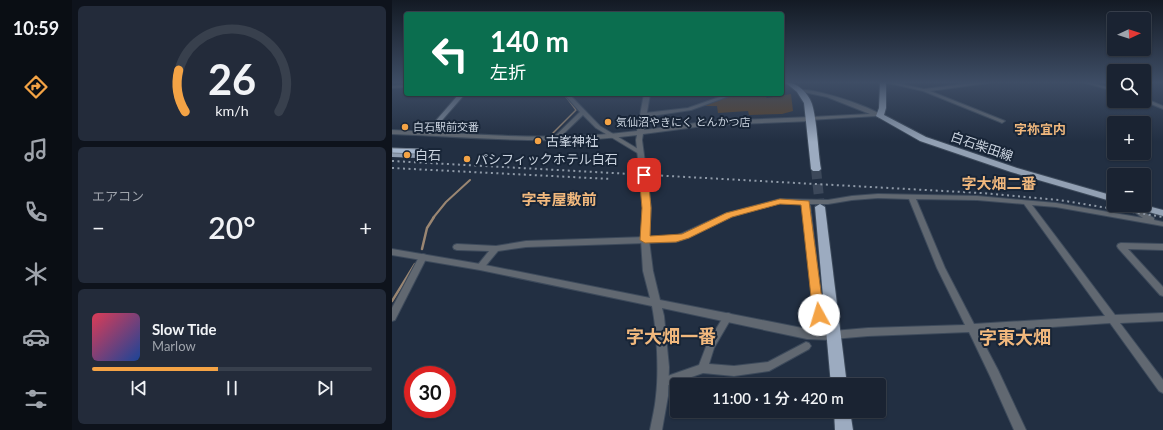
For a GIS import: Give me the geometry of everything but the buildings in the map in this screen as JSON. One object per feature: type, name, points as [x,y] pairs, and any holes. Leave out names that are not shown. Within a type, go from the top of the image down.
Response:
[{"type":"highway","points":[[807,102],[811,119],[816,169]]},
{"type":"highway","points":[[813,205],[834,335],[838,378]]},
{"type":"highway","points":[[843,418],[844,430]]},
{"type":"main road","points":[[428,134],[455,102]]},
{"type":"main road","points":[[879,115],[883,108],[882,102]]},
{"type":"main road","name":"白石柴田線","points":[[879,115],[923,139],[1008,168],[1107,197]]},
{"type":"main road","points":[[1151,210],[1163,213]]},
{"type":"street","points":[[574,102],[598,127],[641,153]]},
{"type":"street","points":[[647,102],[641,132],[641,153],[647,208],[645,240],[648,271],[659,316],[663,382],[656,430]]},
{"type":"street","points":[[645,115],[689,109],[709,102]]},
{"type":"street","points":[[846,102],[879,115]]},
{"type":"street","points":[[954,102],[1002,121]]},
{"type":"street","points":[[1152,102],[1163,108]]},
{"type":"street","points":[[555,139],[583,112]]},
{"type":"street","points":[[392,132],[555,139],[613,136],[711,123],[879,115]]},
{"type":"street","points":[[911,196],[941,268],[972,328],[1020,430]]},
{"type":"street","points":[[457,247],[496,249],[526,244],[676,239],[729,215],[780,202],[813,205],[852,198],[911,196],[977,198],[1084,209],[1160,223]]},
{"type":"street","points":[[1026,203],[1163,388]]},
{"type":"street","points":[[813,205],[819,315]]},
{"type":"street","points":[[1140,212],[1160,223]]},
{"type":"street","points":[[1163,247],[1121,246],[1163,293]]},
{"type":"street","points":[[480,267],[496,249]]},
{"type":"street","points":[[392,252],[480,267],[813,335],[972,328],[1112,318],[1163,317]]},
{"type":"street","points":[[392,317],[423,257]]},
{"type":"street","points":[[703,368],[710,347],[728,317]]},
{"type":"street","points":[[663,382],[703,368],[734,371],[769,366],[806,346]]},
{"type":"shaded area","points":[[713,102],[792,102],[793,111],[782,114],[749,115],[748,111],[718,113],[717,106],[702,106]]},
{"type":"waterway","points":[[550,136],[576,110],[570,102]]},
{"type":"waterway","points":[[433,218],[446,202],[470,180]]},
{"type":"waterway","points":[[422,249],[427,228],[434,217]]},
{"type":"waterway","points":[[392,301],[415,264]]},
{"type":"tunnel","points":[[816,169],[820,207]]},
{"type":"railway","points":[[392,161],[981,193],[1059,200],[1163,217]]},
{"type":"railway","points":[[392,168],[611,179]]},
{"type":"place","name":"気仙沼やきにく とんかつ店","points":[[608,122]]},
{"type":"place","name":"白石駅前交番","points":[[405,127]]},
{"type":"place","name":"古峯神社","points":[[538,141]]},
{"type":"place","name":"白石","points":[[407,155]]},
{"type":"place","name":"パシフィックホテル白石","points":[[467,159]]},
{"type":"district","name":"字祢宜内","points":[[1040,129]]},
{"type":"district","name":"字大畑二番","points":[[999,184]]},
{"type":"district","name":"字寺屋敷前","points":[[559,200]]},
{"type":"district","name":"字大畑一番","points":[[671,337]]},
{"type":"district","name":"字東大畑","points":[[1015,338]]},
{"type":"route","points":[[644,175],[647,208],[645,240],[676,239],[729,215],[753,208],[780,202],[806,202],[819,315]]}]
